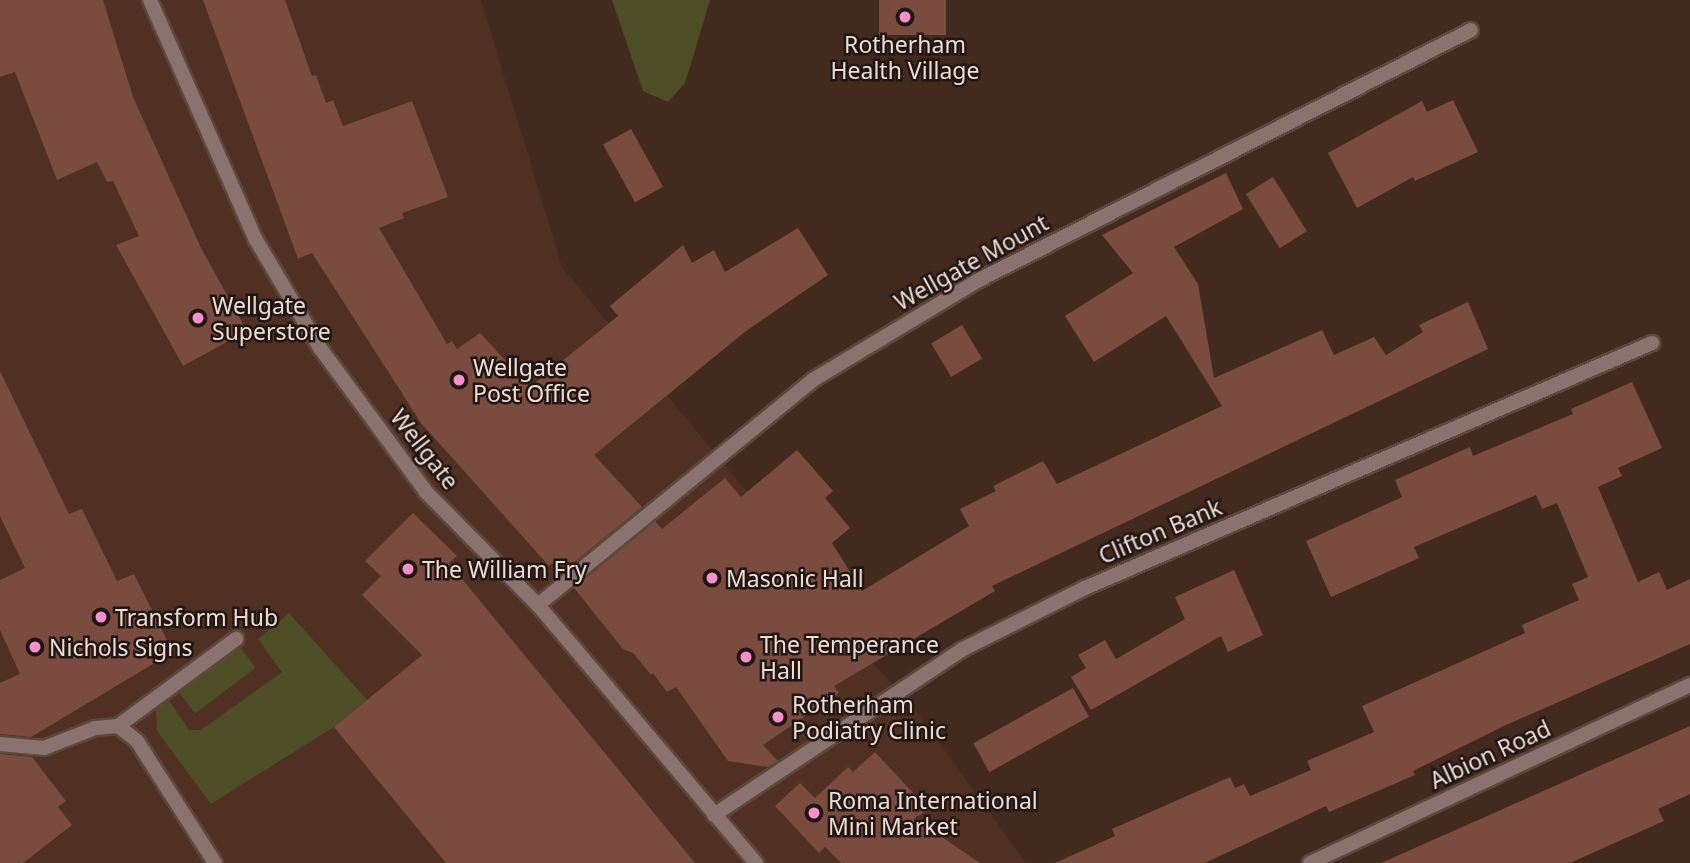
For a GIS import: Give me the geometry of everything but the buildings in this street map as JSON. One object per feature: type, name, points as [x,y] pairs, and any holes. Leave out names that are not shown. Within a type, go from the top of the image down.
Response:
[{"type":"street","name":"Wellgate","points":[[150,0],[256,240],[320,348],[426,492],[538,605],[756,863]]},
{"type":"street","name":"Wellgate Mount","points":[[538,605],[813,380],[977,281],[1471,30]]},
{"type":"street","name":"Clifton Bank","points":[[714,815],[961,650],[1085,588],[1652,343]]},
{"type":"street","points":[[0,744],[44,748],[95,728],[118,726],[236,639]]},
{"type":"street","name":"Albion Road","points":[[1310,863],[1690,685]]},
{"type":"street","points":[[118,726],[137,741],[215,863]]},
{"type":"shaded area","points":[[0,0],[481,0],[562,267],[827,590],[872,663],[909,701],[1026,863],[0,863]]},
{"type":"shaded area","points":[[612,0],[710,0],[685,83],[668,102],[643,91]]},
{"type":"shaded area","points":[[289,613],[367,700],[334,727],[211,804],[157,731],[156,710],[169,700],[189,730],[201,730],[282,672],[258,639]]},
{"type":"shaded area","points":[[240,647],[256,668],[195,714],[179,693]]},
{"type":"place","name":"Rotherham Health Village","points":[[905,17]]},
{"type":"place","name":"Wellgate Superstore","points":[[198,318]]},
{"type":"place","name":"Wellgate Post Office","points":[[459,380]]},
{"type":"place","name":"The William Fry","points":[[408,569]]},
{"type":"place","name":"Masonic Hall","points":[[712,578]]},
{"type":"place","name":"Transform Hub","points":[[101,617]]},
{"type":"place","name":"Nichols Signs","points":[[35,647]]},
{"type":"place","name":"The Temperance Hall","points":[[746,657]]},
{"type":"place","name":"Rotherham Podiatry Clinic","points":[[778,717]]},
{"type":"place","name":"Roma International Mini Market","points":[[814,813]]}]
